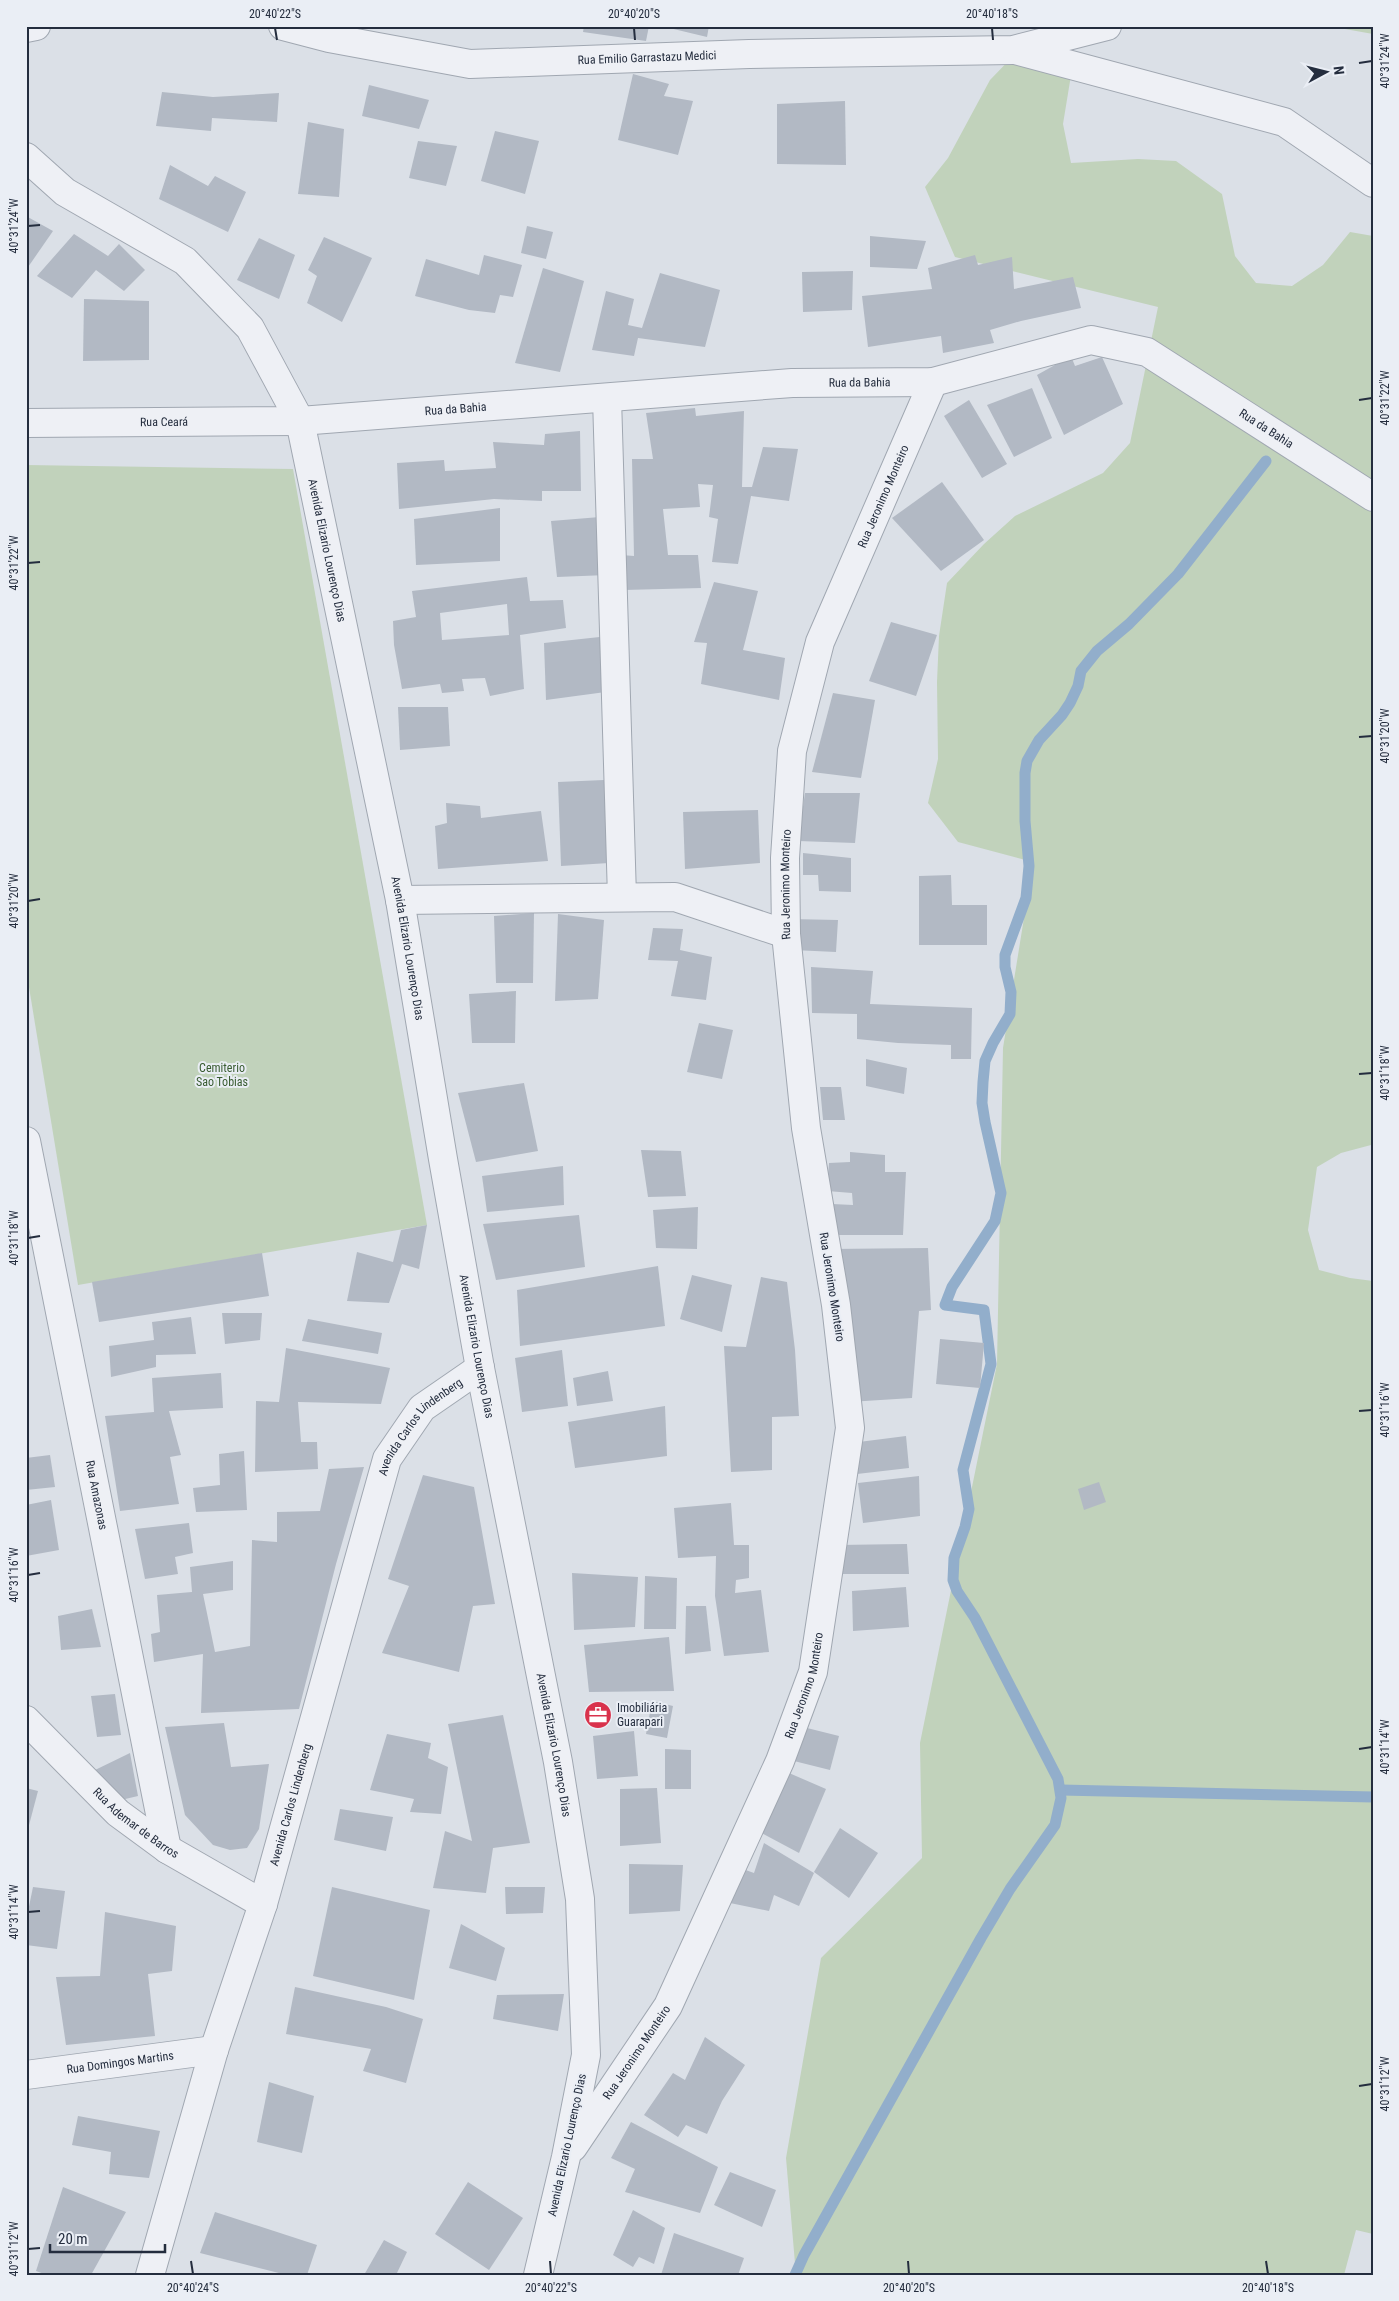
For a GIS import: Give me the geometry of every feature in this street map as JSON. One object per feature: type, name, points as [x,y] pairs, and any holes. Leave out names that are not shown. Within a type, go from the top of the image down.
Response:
[{"type":"street","points":[[26,28],[36,26]]},
{"type":"street","name":"Rua Emilio Garrastazu Medici","points":[[283,26],[329,38],[470,64],[739,54],[1013,50]]},
{"type":"street","points":[[1013,50],[1107,26]]},
{"type":"street","points":[[1013,50],[1284,122],[1373,183]]},
{"type":"street","name":"Avenida Elizario Lourenço Dias","points":[[26,157],[65,192],[185,260],[250,328],[300,421],[400,900],[441,1149],[480,1368],[558,1762],[580,1899],[586,2055],[566,2157],[538,2275]]},
{"type":"street","name":"Rua da Bahia","points":[[300,421],[792,383],[933,382],[1091,340],[1147,352],[1373,498]]},
{"type":"street","name":"Rua Jeronimo Monteiro","points":[[566,2157],[668,2006],[780,1761],[813,1672],[850,1428],[836,1304],[806,1128],[786,934],[786,858],[792,751],[820,642],[933,382]]},
{"type":"street","points":[[607,398],[622,897]]},
{"type":"street","name":"Rua Ceará","points":[[26,423],[300,421]]},
{"type":"street","points":[[400,900],[675,896],[786,934]]},
{"type":"street","name":"Rua Amazonas","points":[[26,1141],[167,1849]]},
{"type":"street","name":"Avenida Carlos Lindenberg","points":[[150,2275],[214,2050],[263,1904],[387,1459],[422,1408],[480,1368]]},
{"type":"street","name":"Rua Ademar de Barros","points":[[26,1720],[118,1813],[167,1849],[263,1904]]},
{"type":"street","name":"Rua Domingos Martins","points":[[26,2075],[214,2050]]},
{"type":"green space","points":[[1042,26],[1054,26],[1073,63],[1063,124],[1071,163],[1138,159],[1176,161],[1222,194],[1235,256],[1256,283],[1292,286],[1323,265],[1350,232],[1373,236],[1373,1142],[1371,1145],[1341,1153],[1317,1167],[1308,1230],[1319,1270],[1350,1278],[1373,1281],[1373,2234],[1356,2230],[1344,2275],[796,2275],[786,2158],[821,1958],[922,1858],[920,1743],[997,1364],[1003,1048],[1033,862],[958,842],[928,803],[938,759],[937,682],[939,636],[947,583],[984,544],[1015,516],[1103,473],[1130,443],[1158,307],[955,257],[925,187],[948,158],[990,80]]},
{"type":"green space","points":[[1328,26],[1373,26],[1373,34]]},
{"type":"green space","name":"Cemiterio Sao Tobias","points":[[26,465],[293,469],[427,1225],[78,1285],[26,969]]},
{"type":"building","points":[[584,26],[649,26],[646,41],[583,32]]},
{"type":"building","points":[[661,26],[709,26],[707,37]]},
{"type":"building","points":[[633,74],[669,84],[664,96],[693,101],[678,155],[618,140]]},
{"type":"building","points":[[369,85],[429,100],[419,129],[362,116]]},
{"type":"building","points":[[162,92],[213,97],[279,93],[277,122],[212,118],[211,131],[156,126]]},
{"type":"building","points":[[845,101],[846,165],[777,164],[777,104]]},
{"type":"building","points":[[308,122],[344,129],[339,197],[298,194]]},
{"type":"building","points":[[495,131],[539,141],[525,194],[481,181]]},
{"type":"building","points":[[418,141],[457,146],[446,186],[409,178]]},
{"type":"building","points":[[170,165],[208,186],[215,176],[246,192],[228,232],[159,199]]},
{"type":"building","points":[[26,216],[53,231],[26,270]]},
{"type":"building","points":[[527,226],[553,232],[546,259],[521,253]]},
{"type":"building","points":[[74,234],[108,256],[119,244],[145,270],[124,291],[96,270],[72,298],[37,276]]},
{"type":"building","points":[[870,236],[926,241],[917,269],[870,267]]},
{"type":"building","points":[[324,237],[372,258],[342,322],[307,303],[317,276],[308,270]]},
{"type":"building","points":[[259,238],[295,255],[279,299],[237,280]]},
{"type":"building","points":[[484,255],[522,265],[513,297],[500,295],[495,313],[469,310],[415,296],[426,259],[479,275]]},
{"type":"building","points":[[975,255],[978,265],[1012,257],[1014,289],[1073,277],[1081,308],[990,330],[994,343],[943,353],[941,336],[868,347],[862,296],[932,289],[928,268]]},
{"type":"building","points":[[543,268],[584,281],[560,372],[515,363]]},
{"type":"building","points":[[853,271],[852,310],[803,312],[802,272]]},
{"type":"building","points":[[660,273],[720,290],[705,347],[638,338],[634,356],[592,350],[606,291],[634,299],[628,325],[642,328]]},
{"type":"building","points":[[84,299],[149,301],[149,360],[83,361]]},
{"type":"building","points":[[1071,356],[1075,366],[1102,357],[1123,404],[1064,435],[1037,375]]},
{"type":"building","points":[[1032,388],[1052,438],[1014,457],[987,405]]},
{"type":"building","points":[[969,400],[1007,464],[982,478],[944,416]]},
{"type":"building","points":[[695,408],[696,416],[744,411],[742,487],[752,487],[763,447],[798,449],[789,501],[751,496],[738,564],[712,562],[718,519],[709,517],[713,485],[698,484],[700,507],[663,509],[668,555],[698,555],[701,588],[624,590],[621,555],[634,556],[632,459],[653,459],[646,413]]},
{"type":"building","points":[[580,431],[581,491],[542,491],[542,501],[494,499],[399,509],[397,463],[444,460],[445,471],[496,468],[493,442],[544,445],[545,434]]},
{"type":"building","points":[[942,482],[984,540],[941,571],[892,518]]},
{"type":"building","points":[[500,508],[500,561],[416,565],[414,519]]},
{"type":"building","points":[[600,517],[607,575],[557,577],[551,521]]},
{"type":"building","points":[[527,577],[530,601],[563,600],[566,628],[520,635],[524,689],[490,696],[485,678],[462,679],[464,691],[442,693],[440,684],[402,689],[394,645],[393,621],[416,617],[412,591]],"holes":[[[507,604],[509,635],[442,640],[440,613]]]},
{"type":"building","points":[[714,582],[758,591],[743,650],[785,658],[779,700],[701,684],[707,643],[694,642]]},
{"type":"building","points":[[891,622],[937,635],[916,696],[869,681]]},
{"type":"building","points":[[609,636],[613,691],[546,700],[544,643]]},
{"type":"building","points":[[833,693],[875,700],[861,778],[812,772]]},
{"type":"building","points":[[398,707],[448,707],[450,746],[400,750]]},
{"type":"building","points":[[604,780],[609,863],[561,866],[558,782]]},
{"type":"building","points":[[805,793],[860,793],[855,843],[798,841]]},
{"type":"building","points":[[446,803],[480,806],[481,818],[541,811],[548,861],[438,869],[435,826],[447,823]]},
{"type":"building","points":[[758,810],[760,863],[685,869],[683,812]]},
{"type":"building","points":[[803,853],[851,858],[851,892],[819,891],[818,875],[803,875]]},
{"type":"building","points":[[951,875],[952,905],[987,905],[987,945],[919,945],[919,876]]},
{"type":"building","points":[[534,913],[533,983],[496,983],[494,916]]},
{"type":"building","points":[[558,914],[604,920],[598,999],[555,1001]]},
{"type":"building","points":[[790,919],[838,920],[836,952],[793,950]]},
{"type":"building","points":[[653,928],[683,929],[680,950],[712,957],[706,1000],[671,996],[678,961],[648,960]]},
{"type":"building","points":[[811,967],[873,971],[870,1004],[972,1008],[971,1059],[951,1059],[951,1045],[857,1039],[857,1014],[812,1013]]},
{"type":"building","points":[[516,991],[515,1043],[472,1043],[469,994]]},
{"type":"building","points":[[699,1023],[733,1030],[722,1079],[687,1072]]},
{"type":"building","points":[[866,1059],[907,1068],[904,1094],[866,1086]]},
{"type":"building","points":[[524,1083],[538,1151],[476,1162],[458,1093]]},
{"type":"building","points":[[820,1087],[841,1087],[845,1120],[823,1120]]},
{"type":"building","points":[[641,1150],[681,1151],[686,1196],[648,1197]]},
{"type":"building","points":[[850,1152],[885,1155],[885,1172],[906,1172],[903,1235],[831,1235],[832,1204],[853,1205],[852,1193],[827,1191],[829,1163],[850,1162]]},
{"type":"building","points":[[563,1166],[564,1205],[487,1212],[482,1176]]},
{"type":"building","points":[[698,1207],[697,1249],[656,1248],[653,1210]]},
{"type":"building","points":[[579,1215],[585,1267],[496,1280],[483,1224]]},
{"type":"building","points":[[427,1225],[419,1269],[402,1264],[389,1303],[347,1301],[357,1252],[393,1262],[401,1230]]},
{"type":"building","points":[[928,1248],[931,1310],[919,1311],[912,1398],[849,1402],[830,1249]]},
{"type":"building","points":[[262,1253],[269,1296],[99,1322],[92,1282]]},
{"type":"building","points":[[658,1266],[665,1326],[520,1346],[517,1290]]},
{"type":"building","points":[[692,1275],[732,1285],[722,1332],[680,1319]]},
{"type":"building","points":[[761,1277],[787,1282],[795,1350],[799,1416],[772,1417],[772,1470],[731,1472],[724,1346],[746,1347]]},
{"type":"building","points":[[222,1313],[262,1313],[260,1340],[225,1344]]},
{"type":"building","points":[[191,1317],[196,1354],[156,1355],[156,1367],[111,1377],[109,1346],[154,1340],[152,1322]]},
{"type":"building","points":[[308,1319],[382,1333],[378,1354],[302,1341]]},
{"type":"building","points":[[940,1339],[984,1343],[980,1388],[936,1384]]},
{"type":"building","points":[[286,1348],[390,1368],[381,1404],[298,1402],[301,1442],[317,1442],[318,1469],[255,1472],[256,1401],[279,1402]]},
{"type":"building","points":[[562,1350],[568,1406],[522,1412],[515,1358]]},
{"type":"building","points":[[608,1371],[613,1401],[577,1406],[573,1378]]},
{"type":"building","points":[[221,1373],[223,1408],[169,1411],[181,1455],[170,1457],[179,1504],[120,1511],[105,1416],[154,1412],[152,1378]]},
{"type":"building","points":[[665,1406],[667,1456],[575,1468],[568,1422]]},
{"type":"building","points":[[906,1436],[909,1468],[857,1474],[851,1443]]},
{"type":"building","points":[[244,1451],[247,1510],[196,1512],[193,1488],[220,1485],[219,1454]]},
{"type":"building","points":[[50,1455],[55,1487],[26,1490],[26,1458]]},
{"type":"building","points":[[364,1467],[336,1564],[299,1709],[201,1713],[203,1654],[154,1662],[151,1634],[160,1632],[157,1595],[192,1592],[190,1567],[233,1561],[233,1590],[203,1594],[215,1652],[250,1646],[252,1540],[277,1542],[277,1512],[320,1511],[329,1469]]},
{"type":"building","points":[[423,1475],[474,1487],[495,1604],[473,1606],[459,1672],[382,1653],[409,1586],[388,1579]]},
{"type":"building","points":[[919,1476],[920,1516],[863,1523],[858,1483]]},
{"type":"building","points":[[1099,1482],[1106,1502],[1084,1510],[1078,1489]]},
{"type":"building","points":[[51,1500],[59,1550],[26,1556],[26,1505]]},
{"type":"building","points":[[731,1503],[734,1545],[749,1545],[749,1578],[736,1580],[735,1593],[761,1590],[769,1652],[724,1656],[715,1596],[716,1556],[678,1558],[674,1508]]},
{"type":"building","points":[[189,1523],[193,1553],[175,1557],[178,1574],[145,1579],[135,1529]]},
{"type":"building","points":[[907,1544],[909,1574],[837,1574],[837,1545]]},
{"type":"building","points":[[572,1573],[638,1577],[635,1627],[574,1630]]},
{"type":"building","points":[[645,1576],[677,1578],[676,1629],[644,1629]]},
{"type":"building","points":[[906,1587],[909,1627],[853,1631],[852,1591]]},
{"type":"building","points":[[686,1606],[706,1606],[711,1651],[685,1654]]},
{"type":"building","points":[[92,1609],[101,1647],[61,1650],[58,1616]]},
{"type":"building","points":[[669,1637],[674,1691],[589,1692],[584,1645]]},
{"type":"building","points":[[115,1694],[121,1735],[97,1737],[91,1696]]},
{"type":"building","points":[[652,1701],[673,1706],[667,1738],[646,1734]]},
{"type":"building","points":[[503,1715],[530,1843],[493,1848],[486,1893],[433,1888],[445,1831],[472,1841],[448,1724]]},
{"type":"building","points":[[224,1723],[231,1767],[269,1764],[259,1829],[247,1848],[230,1850],[213,1845],[185,1815],[165,1727]]},
{"type":"building","points":[[807,1728],[839,1736],[830,1770],[794,1761]]},
{"type":"building","points":[[634,1731],[638,1776],[597,1779],[593,1736]]},
{"type":"building","points":[[387,1734],[431,1743],[428,1758],[448,1767],[441,1814],[410,1812],[414,1799],[370,1790]]},
{"type":"building","points":[[665,1749],[691,1750],[691,1789],[665,1789]]},
{"type":"building","points":[[130,1753],[138,1796],[121,1800],[93,1771]]},
{"type":"building","points":[[789,1773],[826,1789],[799,1853],[758,1831]]},
{"type":"building","points":[[26,1788],[38,1791],[28,1829],[26,1828]]},
{"type":"building","points":[[657,1788],[661,1843],[620,1846],[620,1789]]},
{"type":"building","points":[[340,1809],[393,1817],[386,1851],[334,1840]]},
{"type":"building","points":[[840,1828],[878,1853],[849,1898],[814,1872]]},
{"type":"building","points":[[764,1843],[814,1873],[799,1906],[774,1895],[769,1911],[730,1903],[740,1868],[754,1873]]},
{"type":"building","points":[[629,1864],[683,1865],[680,1911],[629,1914]]},
{"type":"building","points":[[33,1887],[65,1891],[57,1949],[26,1945],[26,1921]]},
{"type":"building","points":[[332,1887],[430,1910],[414,2000],[313,1976]]},
{"type":"building","points":[[505,1887],[545,1887],[543,1913],[506,1914]]},
{"type":"building","points":[[105,1912],[176,1926],[172,1971],[148,1974],[155,2036],[66,2045],[56,1977],[100,1976]]},
{"type":"building","points":[[461,1924],[505,1948],[496,1981],[449,1968]]},
{"type":"building","points":[[295,1987],[386,2007],[423,2019],[406,2083],[363,2071],[371,2049],[286,2034]]},
{"type":"building","points":[[564,1994],[558,2031],[493,2019],[497,1995]]},
{"type":"building","points":[[705,2037],[745,2065],[722,2101],[707,2134],[686,2125],[678,2137],[644,2115],[673,2073],[685,2080]]},
{"type":"building","points":[[269,2082],[314,2096],[302,2153],[257,2142]]},
{"type":"building","points":[[78,2116],[160,2131],[149,2178],[109,2174],[111,2152],[72,2145]]},
{"type":"building","points":[[631,2122],[718,2167],[700,2213],[625,2192],[635,2169],[611,2158]]},
{"type":"building","points":[[730,2172],[776,2190],[762,2227],[714,2205]]},
{"type":"building","points":[[468,2182],[523,2218],[489,2270],[435,2234]]},
{"type":"building","points":[[63,2187],[126,2212],[91,2275],[47,2275],[36,2271]]},
{"type":"building","points":[[633,2210],[665,2228],[654,2264],[639,2257],[633,2267],[613,2255]]},
{"type":"building","points":[[215,2212],[317,2245],[307,2275],[287,2275],[200,2253]]},
{"type":"building","points":[[674,2233],[744,2258],[738,2275],[661,2275]]},
{"type":"building","points":[[384,2240],[407,2252],[396,2275],[364,2275]]},
{"type":"waterway","points":[[795,2275],[804,2255],[981,1938],[1010,1889],[1055,1825],[1061,1798],[1058,1779],[975,1618],[957,1591],[953,1580],[954,1558],[969,1509],[963,1470],[991,1364],[984,1310],[945,1305],[952,1287],[995,1221],[1001,1193],[985,1122],[982,1103],[983,1082],[985,1061],[1010,1014],[1011,992],[1005,967],[1005,955],[1026,898],[1029,866],[1025,821],[1025,773],[1027,761],[1039,740],[1062,715],[1070,703],[1078,686],[1081,671],[1097,651],[1129,624],[1178,574],[1266,461]]},
{"type":"waterway","points":[[1061,1790],[1373,1797]]},
{"type":"place","name":"Imobiliária Guarapari","points":[[598,1715]]}]
